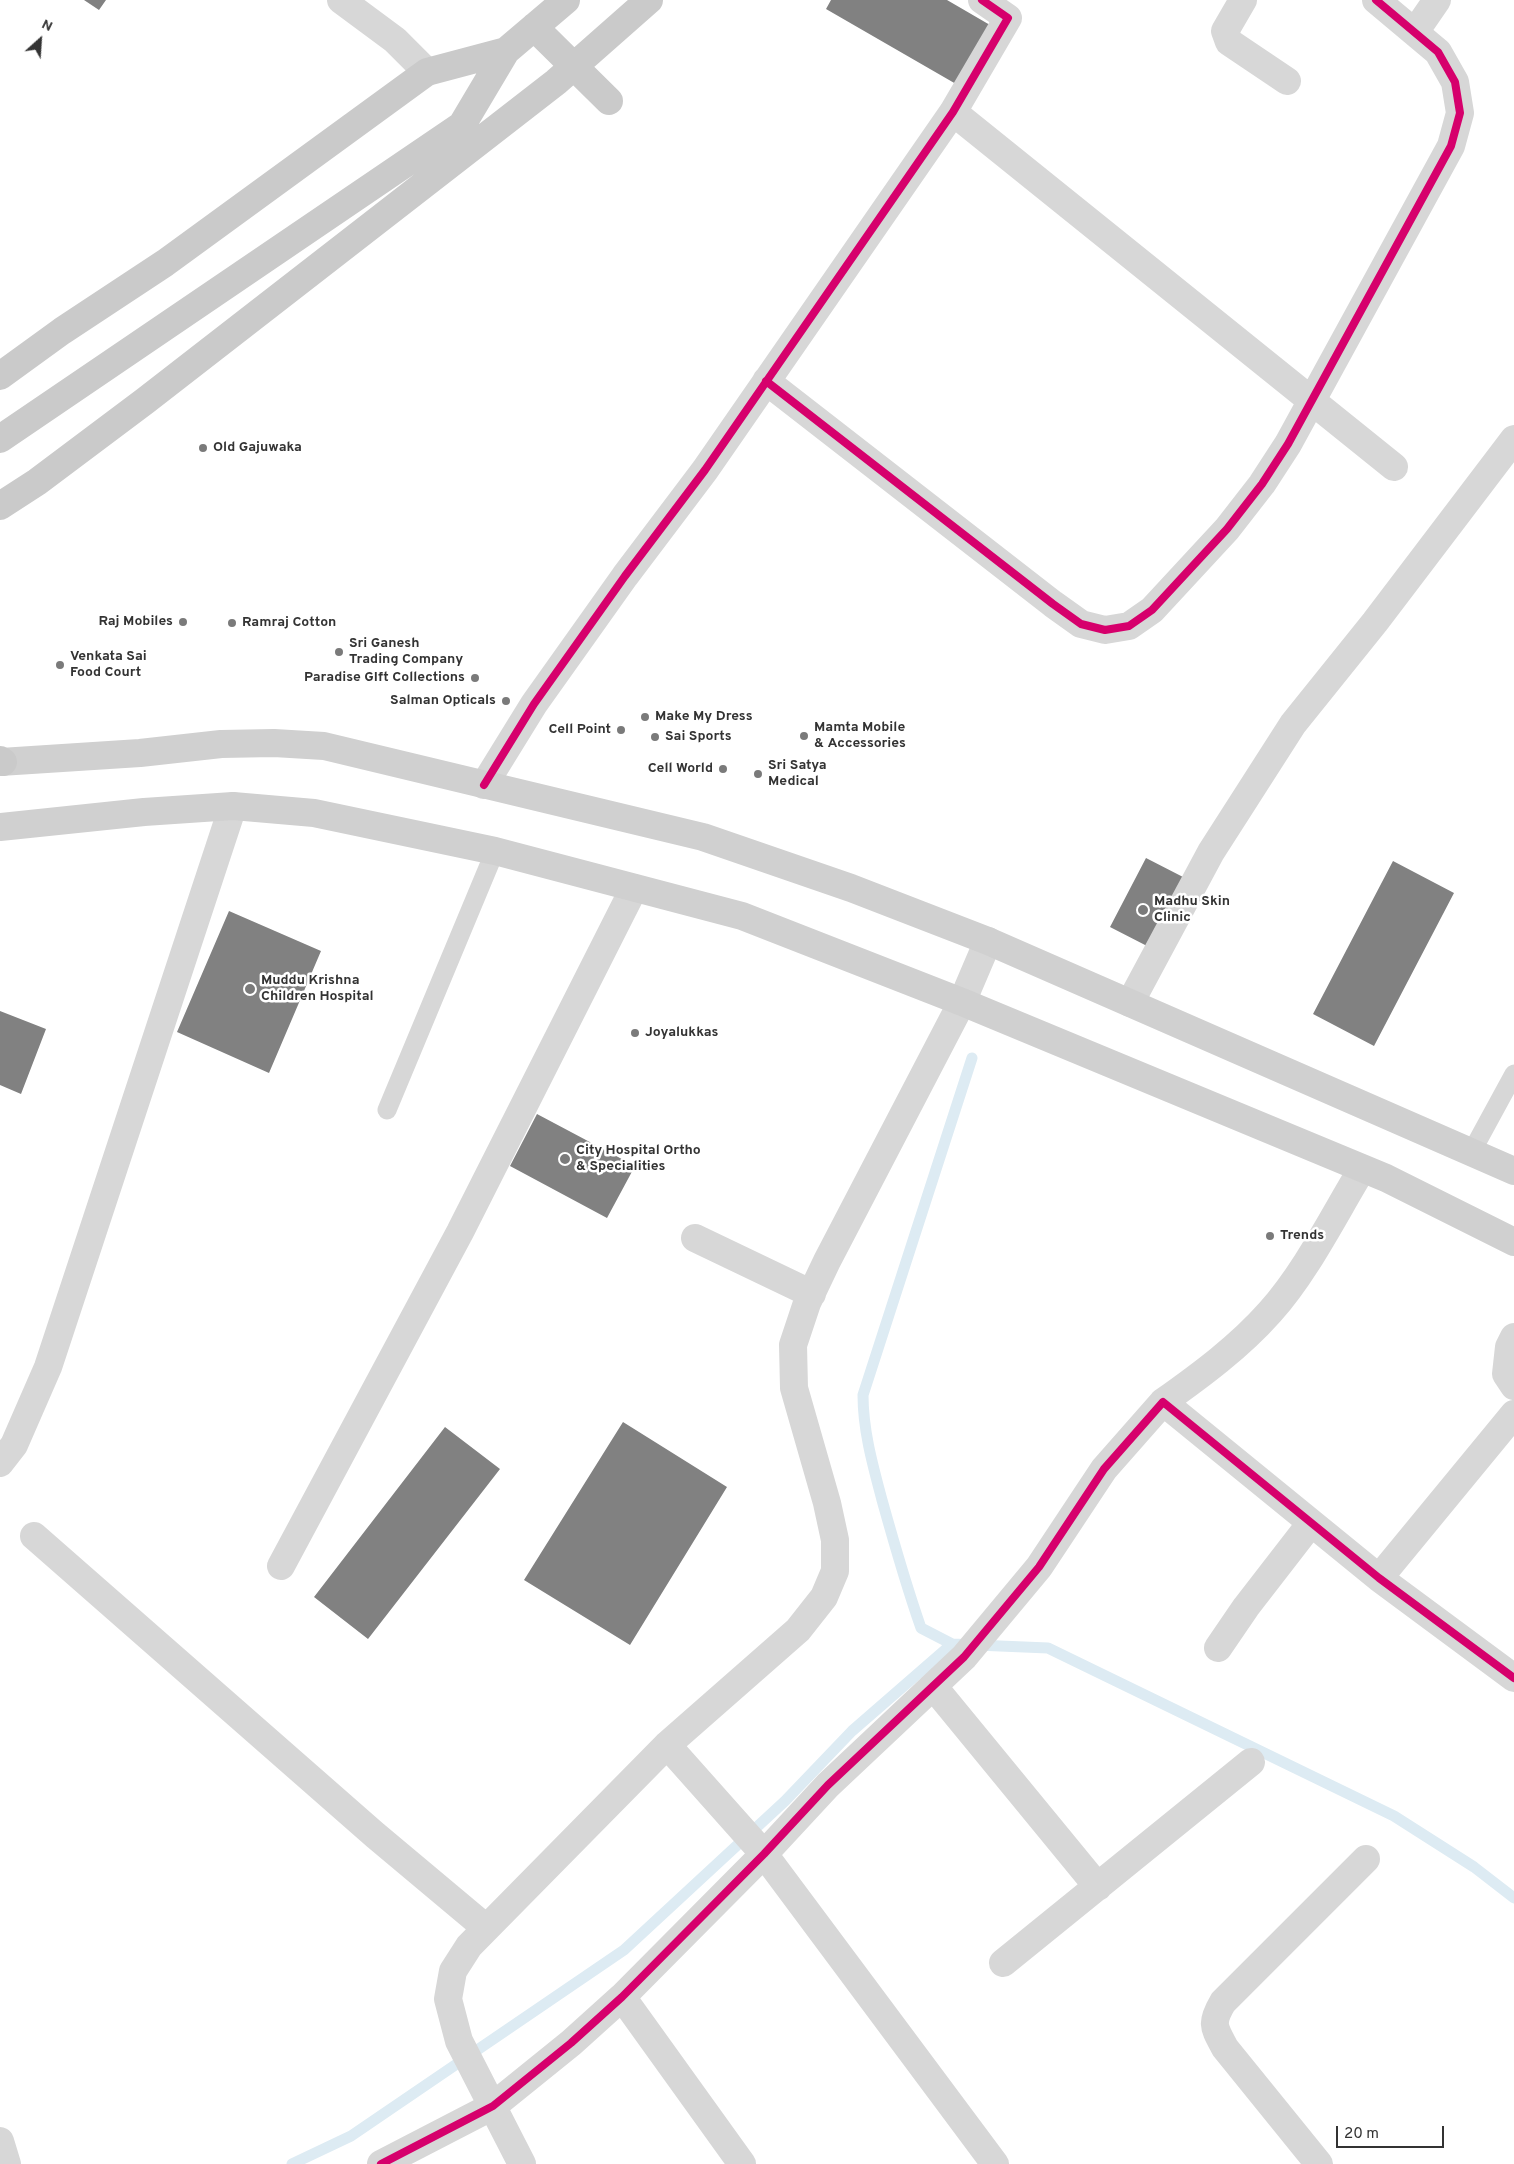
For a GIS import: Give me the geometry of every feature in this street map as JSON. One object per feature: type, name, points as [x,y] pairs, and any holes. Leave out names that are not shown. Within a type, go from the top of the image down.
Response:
[{"type":"main road","points":[[0,440],[462,125],[506,51],[566,0]]},
{"type":"main road","points":[[0,506],[36,482],[145,401],[574,66],[649,0]]},
{"type":"main road","points":[[534,27],[609,101]]},
{"type":"main road","points":[[0,376],[62,331],[165,263],[427,72],[506,51]]},
{"type":"main road","points":[[1,761],[140,753],[221,744],[274,743],[324,746],[703,837],[851,888],[988,941],[1514,1172]]},
{"type":"main road","points":[[0,827],[144,812],[233,806],[314,813],[495,851],[742,916],[962,1002],[1386,1178],[1514,1242]]},
{"type":"street","points":[[341,0],[395,40],[427,72]]},
{"type":"street","points":[[484,785],[534,704],[705,470],[953,112],[1008,18],[982,0]]},
{"type":"street","points":[[1243,0],[1225,32],[1229,42],[1287,81]]},
{"type":"street","points":[[766,381],[1081,624],[1105,630],[1130,626],[1152,610],[1228,529],[1262,484],[1288,444],[1451,146],[1460,113],[1455,82],[1438,52],[1376,0]]},
{"type":"street","points":[[1415,32],[1437,0]]},
{"type":"street","points":[[953,112],[1394,467]]},
{"type":"street","points":[[1130,1003],[1211,852],[1293,724],[1509,457]]},
{"type":"street","points":[[0,1463],[14,1445],[48,1367],[233,806]]},
{"type":"street","points":[[281,1566],[460,1232],[634,888]]},
{"type":"street","points":[[522,2164],[459,2041],[448,1999],[454,1971],[469,1946],[666,1745],[798,1630],[824,1597],[834,1571],[835,1540],[827,1503],[794,1388],[793,1345],[827,1260],[962,1002],[988,941]]},
{"type":"street","points":[[381,2164],[493,2106],[571,2043],[622,1997],[764,1854],[828,1785],[964,1657],[1039,1567],[1104,1469],[1163,1402],[1206,1372],[1271,1312],[1298,1275],[1362,1169]]},
{"type":"street","points":[[695,1238],[812,1294]]},
{"type":"street","points":[[1514,1337],[1509,1346],[1506,1374],[1514,1386]]},
{"type":"street","points":[[1163,1402],[1379,1578],[1514,1678]]},
{"type":"street","points":[[1379,1578],[1514,1414]]},
{"type":"street","points":[[1218,1648],[1246,1607],[1311,1523]]},
{"type":"street","points":[[34,1536],[375,1835],[486,1928]]},
{"type":"street","points":[[933,1686],[1098,1887]]},
{"type":"street","points":[[666,1745],[764,1854],[995,2164]]},
{"type":"street","points":[[1003,1963],[1251,1762]]},
{"type":"street","points":[[1319,2164],[1225,2048],[1217,2032],[1214,2017],[1223,2002],[1366,1859]]},
{"type":"street","points":[[622,1997],[742,2164]]},
{"type":"street","points":[[0,2141],[7,2164]]},
{"type":"lane","points":[[387,1110],[495,851]]},
{"type":"lane","points":[[1471,1153],[1514,1074]]},
{"type":"building","points":[[84,0],[106,0],[99,10]]},
{"type":"building","points":[[831,0],[947,0],[990,25],[956,84],[826,9]]},
{"type":"building","points":[[1146,858],[1183,877],[1147,946],[1110,927]]},
{"type":"building","points":[[1393,861],[1454,893],[1374,1046],[1313,1014]]},
{"type":"building","points":[[229,911],[321,951],[269,1073],[177,1032]]},
{"type":"building","points":[[0,1011],[46,1029],[21,1094],[0,1085]]},
{"type":"building","points":[[537,1114],[635,1166],[607,1218],[510,1166]]},
{"type":"building","points":[[623,1422],[727,1487],[630,1645],[524,1580]]},
{"type":"building","points":[[445,1427],[500,1469],[368,1639],[314,1597]]},
{"type":"waterway","points":[[972,1058],[863,1395],[867,1435],[875,1474],[900,1564],[921,1628],[952,1644],[1048,1648],[1394,1816],[1474,1867],[1514,1898]]},
{"type":"waterway","points":[[292,2164],[351,2136],[624,1950],[785,1801],[852,1731],[952,1644]]},
{"type":"cycle path","points":[[484,785],[534,704],[625,576],[705,470],[953,112],[1008,18],[982,0]]},
{"type":"cycle path","points":[[766,381],[1081,624],[1105,630],[1129,626],[1152,610],[1227,529],[1262,484],[1288,444],[1451,146],[1460,113],[1455,82],[1438,52],[1376,0]]},
{"type":"cycle path","points":[[381,2164],[493,2106],[571,2043],[622,1997],[764,1854],[828,1785],[964,1657],[1039,1567],[1104,1469],[1163,1402],[1379,1578],[1514,1678]]},
{"type":"place","name":"Old Gajuwaka","points":[[203,448]]},
{"type":"place","name":"Raj Mobiles","points":[[183,622]]},
{"type":"place","name":"Ramraj Cotton","points":[[232,623]]},
{"type":"place","name":"Sri Ganesh Trading Company","points":[[339,652]]},
{"type":"place","name":"Venkata Sai Food Court","points":[[60,665]]},
{"type":"place","name":"Paradise GIft Collections","points":[[475,678]]},
{"type":"place","name":"Salman Opticals","points":[[506,701]]},
{"type":"place","name":"Make My Dress","points":[[645,717]]},
{"type":"place","name":"Cell Point","points":[[621,730]]},
{"type":"place","name":"Mamta Mobile & Accessories","points":[[804,736]]},
{"type":"place","name":"Sai Sports","points":[[655,737]]},
{"type":"place","name":"Cell World","points":[[723,769]]},
{"type":"place","name":"Sri Satya Medical","points":[[758,774]]},
{"type":"place","name":"Madhu Skin Clinic","points":[[1143,910]]},
{"type":"place","name":"Muddu Krishna Children Hospital","points":[[250,989]]},
{"type":"place","name":"Joyalukkas","points":[[635,1033]]},
{"type":"place","name":"City Hospital Ortho & Specialities","points":[[565,1159]]},
{"type":"place","name":"Trends","points":[[1270,1236]]}]
